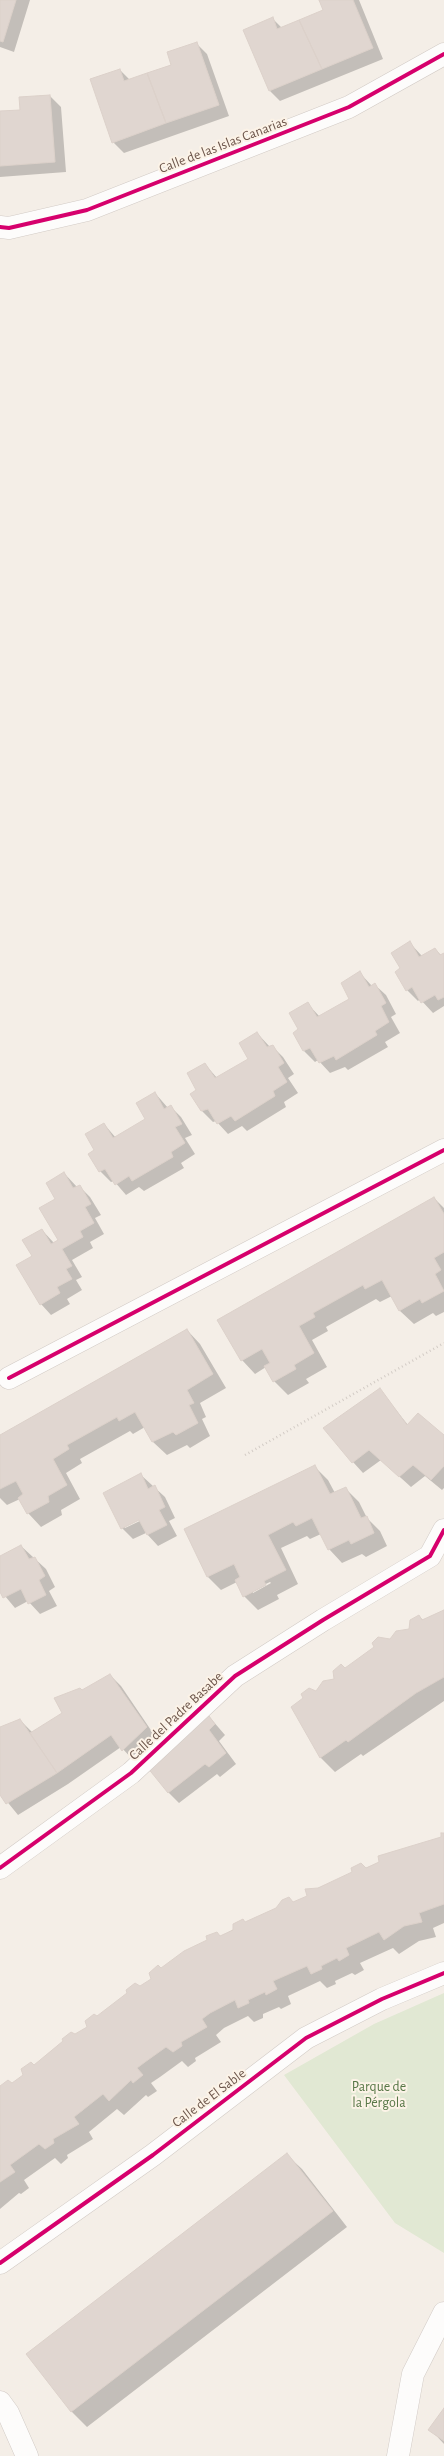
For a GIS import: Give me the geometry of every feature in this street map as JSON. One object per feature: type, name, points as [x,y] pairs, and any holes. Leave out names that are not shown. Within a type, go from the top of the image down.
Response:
[{"type":"street","name":"Calle de las Islas Canarias","points":[[0,227],[9,228],[87,210],[349,107],[444,54]]},
{"type":"street","points":[[9,1378],[444,1150]]},
{"type":"street","name":"Calle del Padre Basabe","points":[[0,1868],[131,1773],[234,1676],[323,1620],[430,1556],[444,1530]]},
{"type":"street","name":"Calle de El Sable","points":[[0,2263],[153,2155],[306,2038],[382,1999],[444,1973]]},
{"type":"street","points":[[398,2456],[413,2374],[444,2313]]},
{"type":"street","points":[[0,2402],[8,2413],[27,2456]]},
{"type":"path","points":[[245,1455],[444,1342]]},
{"type":"green space","name":"Parque de la Pérgola","points":[[444,1993],[444,2253],[395,2223],[284,2075],[374,2024]]},
{"type":"building","points":[[0,0],[16,0],[3,42],[0,41]]},
{"type":"building","points":[[319,0],[353,0],[373,48],[322,69],[299,20],[323,10]]},
{"type":"building","points":[[273,17],[277,29],[299,20],[322,69],[269,91],[243,30]]},
{"type":"building","points":[[197,42],[219,105],[166,123],[147,73],[171,65],[167,52]]},
{"type":"building","points":[[120,69],[124,81],[147,73],[166,123],[112,143],[90,79]]},
{"type":"building","points":[[50,95],[55,162],[0,166],[0,111],[20,110],[19,97]]},
{"type":"building","points":[[410,941],[419,957],[435,948],[440,955],[444,953],[444,997],[438,1000],[435,995],[421,1003],[412,987],[406,991],[395,972],[400,968],[391,953]]},
{"type":"building","points":[[360,971],[369,987],[375,983],[386,1003],[381,1006],[389,1022],[375,1031],[377,1035],[336,1060],[334,1056],[319,1063],[310,1048],[303,1051],[293,1033],[298,1029],[289,1013],[308,1002],[317,1017],[349,999],[341,983]]},
{"type":"building","points":[[257,1032],[267,1047],[273,1045],[284,1063],[278,1067],[287,1082],[273,1091],[275,1096],[235,1121],[231,1116],[217,1124],[208,1109],[201,1111],[190,1094],[196,1090],[187,1073],[205,1063],[215,1078],[248,1059],[239,1043]]},
{"type":"building","points":[[155,1092],[164,1109],[171,1105],[182,1124],[175,1127],[185,1143],[171,1152],[173,1157],[132,1181],[129,1176],[115,1185],[105,1169],[99,1172],[88,1154],[94,1150],[85,1134],[104,1123],[113,1138],[145,1119],[136,1103]]},
{"type":"building","points":[[64,1172],[73,1188],[80,1185],[91,1204],[85,1207],[94,1223],[80,1231],[83,1237],[62,1249],[72,1266],[66,1269],[72,1279],[57,1287],[60,1293],[40,1305],[16,1265],[32,1256],[22,1240],[42,1229],[51,1244],[58,1240],[39,1208],[55,1199],[46,1183]]},
{"type":"building","points":[[434,1197],[444,1214],[444,1252],[434,1258],[441,1270],[435,1274],[444,1291],[422,1303],[420,1299],[399,1311],[382,1280],[365,1289],[363,1285],[313,1313],[315,1317],[299,1326],[314,1353],[294,1365],[296,1369],[273,1382],[264,1366],[270,1363],[262,1349],[241,1361],[217,1320]]},
{"type":"building","points":[[187,1329],[213,1374],[187,1390],[194,1403],[189,1405],[198,1423],[176,1435],[173,1432],[152,1442],[135,1412],[119,1421],[117,1417],[67,1445],[69,1449],[53,1459],[67,1485],[48,1496],[49,1502],[27,1514],[18,1498],[23,1494],[16,1481],[0,1489],[0,1435]]},
{"type":"building","points":[[380,1388],[407,1425],[418,1413],[444,1435],[444,1466],[431,1480],[413,1465],[399,1477],[369,1450],[352,1463],[323,1428]]},
{"type":"building","points":[[315,1465],[330,1494],[346,1487],[361,1518],[367,1516],[374,1533],[351,1544],[349,1540],[328,1550],[312,1518],[296,1526],[293,1522],[268,1535],[286,1570],[264,1581],[266,1585],[243,1597],[235,1580],[240,1577],[234,1564],[207,1577],[184,1529]]},
{"type":"building","points":[[141,1473],[148,1489],[155,1485],[165,1507],[159,1510],[167,1525],[147,1535],[139,1520],[121,1529],[103,1493]]},
{"type":"building","points":[[21,1545],[29,1559],[35,1557],[45,1576],[39,1580],[46,1595],[28,1604],[21,1589],[3,1598],[0,1592],[0,1556]]},
{"type":"building","points":[[444,1610],[444,1677],[416,1693],[348,1742],[346,1740],[320,1758],[291,1707],[303,1698],[301,1694],[309,1688],[316,1691],[323,1681],[334,1679],[333,1671],[341,1664],[345,1668],[374,1647],[372,1643],[378,1637],[390,1639],[396,1631],[409,1629],[410,1620],[419,1615],[422,1620]]},
{"type":"building","points":[[110,1674],[147,1727],[122,1751],[111,1735],[57,1773],[30,1733],[62,1713],[54,1698],[80,1688],[82,1690]]},
{"type":"building","points":[[206,1712],[215,1724],[209,1730],[226,1753],[209,1767],[205,1764],[168,1793],[147,1767]]},
{"type":"building","points":[[20,1719],[57,1773],[6,1804],[0,1795],[0,1727]]},
{"type":"building","points":[[441,1833],[444,1833],[444,1904],[419,1913],[422,1922],[404,1926],[384,1940],[379,1932],[346,1948],[349,1955],[339,1961],[337,1958],[321,1966],[322,1969],[311,1974],[307,1966],[273,1981],[277,1989],[266,1995],[265,1992],[248,2000],[249,2003],[238,2008],[235,2000],[210,2013],[202,2019],[207,2027],[181,2042],[182,2046],[173,2052],[166,2047],[145,2062],[137,2068],[143,2075],[133,2083],[131,2080],[109,2101],[103,2094],[74,2117],[79,2124],[53,2139],[54,2143],[45,2149],[39,2144],[10,2165],[15,2172],[0,2182],[0,2086],[8,2080],[12,2083],[23,2075],[21,2069],[31,2062],[34,2065],[63,2041],[62,2039],[71,2032],[75,2034],[87,2027],[85,2021],[94,2014],[97,2016],[127,1993],[126,1990],[135,1983],[140,1986],[151,1979],[149,1973],[158,1965],[161,1968],[184,1951],[207,1940],[206,1936],[217,1932],[220,1936],[233,1930],[233,1924],[243,1919],[245,1922],[276,1908],[282,1900],[289,1897],[293,1902],[307,1896],[305,1889],[318,1888],[352,1872],[351,1868],[361,1863],[366,1868],[379,1862],[378,1856],[441,1837]]},
{"type":"building","points":[[287,2153],[333,2211],[71,2412],[26,2354]]},
{"type":"building","points":[[444,2408],[444,2441],[428,2430]]},
{"type":"cycle path","points":[[0,227],[9,228],[87,210],[349,107],[444,54]]},
{"type":"cycle path","points":[[9,1378],[444,1150]]},
{"type":"cycle path","points":[[0,1868],[131,1773],[235,1676],[323,1620],[430,1556],[444,1530]]},
{"type":"cycle path","points":[[0,2263],[153,2155],[306,2038],[382,1999],[444,1973]]}]
